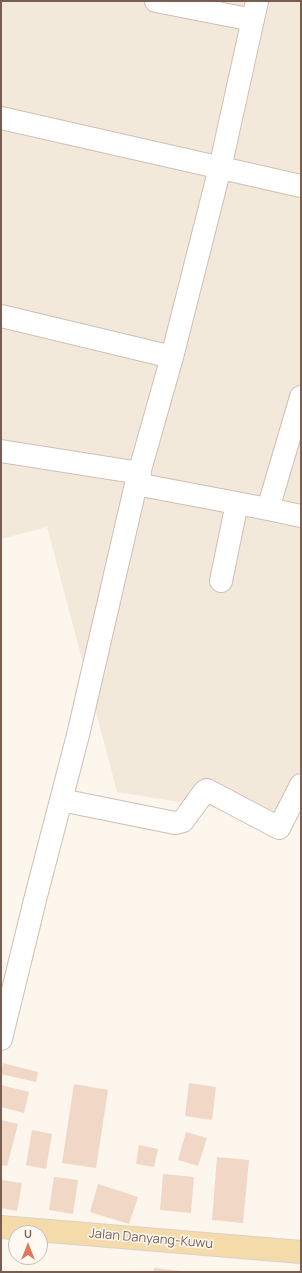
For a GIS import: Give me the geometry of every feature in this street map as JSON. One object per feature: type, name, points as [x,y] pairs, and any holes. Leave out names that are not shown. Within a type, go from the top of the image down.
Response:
[{"type":"main road","name":"Jalan Danyang-Kuwu","points":[[1,1227],[301,1252]]},
{"type":"street","points":[[1,1040],[83,712],[138,478],[172,357],[220,168],[255,11],[156,1]]},
{"type":"street","points":[[1,118],[301,186]]},
{"type":"street","points":[[1,316],[172,357]]},
{"type":"street","points":[[268,509],[301,397]]},
{"type":"street","points":[[1,451],[138,478],[238,503],[301,516]]},
{"type":"street","points":[[221,581],[238,503]]},
{"type":"street","points":[[61,800],[175,823],[182,821],[207,790],[279,828],[301,784]]},
{"type":"shaded area","points":[[1,1],[301,1],[301,771],[283,819],[117,792],[47,527],[1,539]]},
{"type":"building","points":[[3,1063],[38,1072],[36,1082],[1,1074]]},
{"type":"building","points":[[189,1083],[216,1087],[212,1120],[185,1116]]},
{"type":"building","points":[[74,1084],[108,1090],[96,1168],[62,1163]]},
{"type":"building","points":[[1,1085],[29,1092],[24,1113],[1,1107]]},
{"type":"building","points":[[1,1120],[18,1124],[7,1166],[1,1165]]},
{"type":"building","points":[[32,1130],[52,1134],[46,1169],[26,1165]]},
{"type":"building","points":[[186,1132],[207,1138],[198,1166],[178,1160]]},
{"type":"building","points":[[139,1145],[158,1149],[154,1167],[136,1164]]},
{"type":"building","points":[[217,1157],[249,1160],[243,1223],[212,1220]]},
{"type":"building","points":[[163,1174],[194,1177],[191,1213],[160,1210]]},
{"type":"building","points":[[54,1177],[78,1180],[73,1214],[49,1210]]},
{"type":"building","points":[[1,1180],[22,1183],[17,1211],[1,1208]]},
{"type":"building","points":[[98,1184],[138,1197],[129,1224],[90,1212]]},
{"type":"building","points":[[154,1268],[182,1271],[182,1272],[154,1272]]}]
